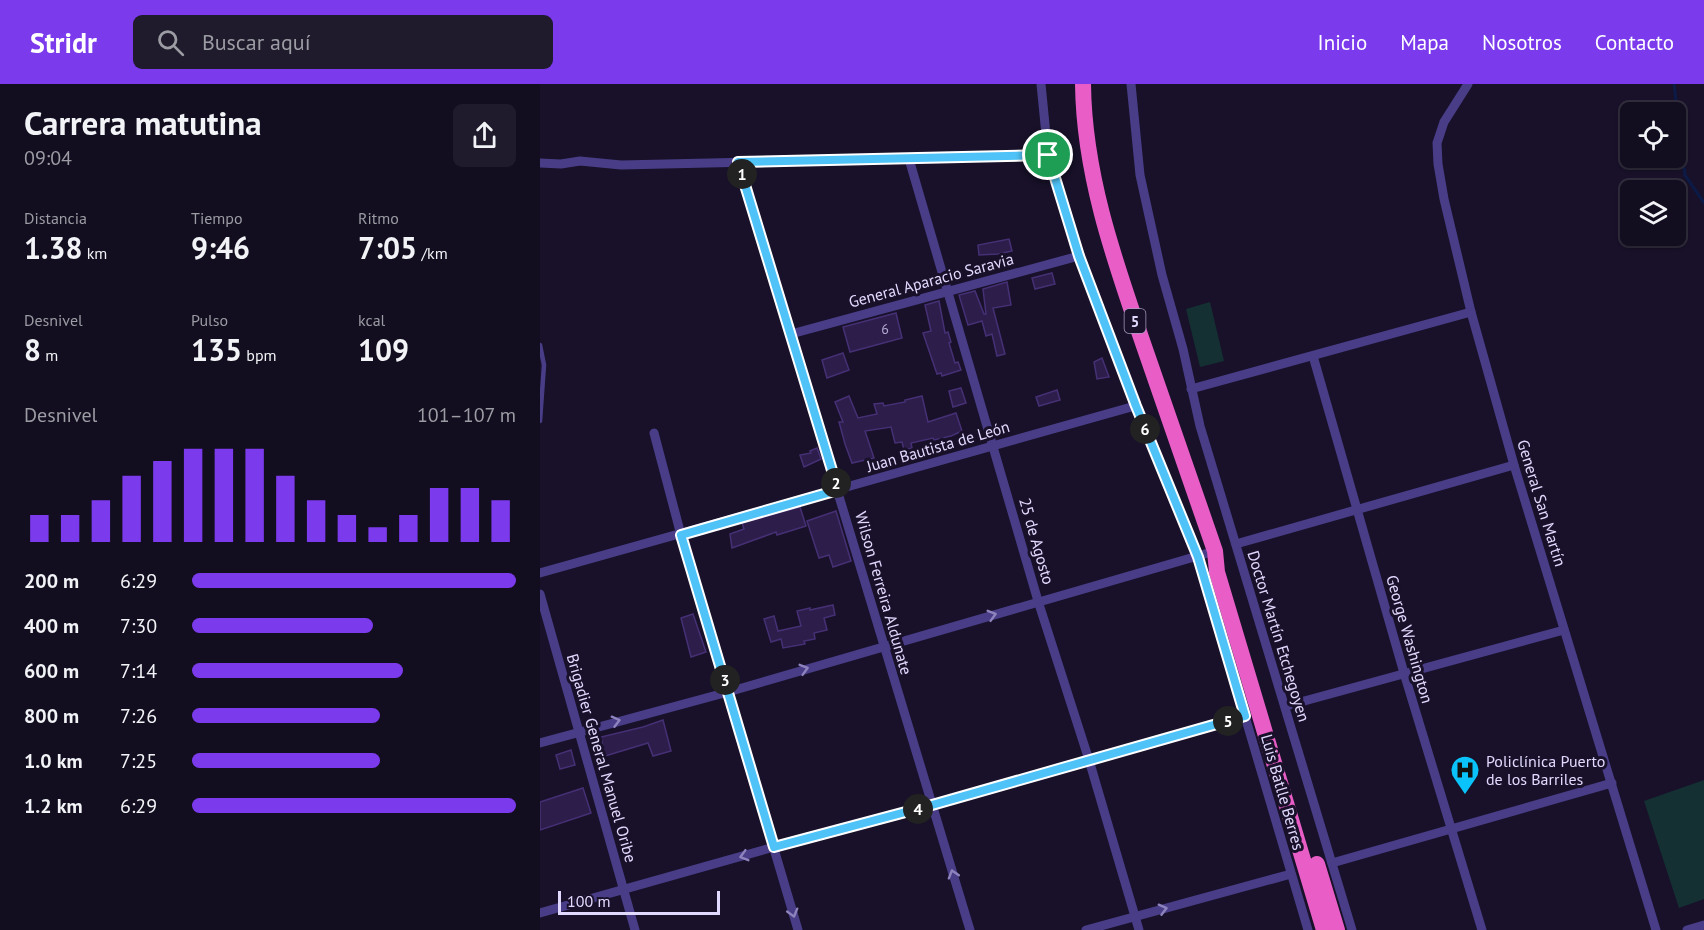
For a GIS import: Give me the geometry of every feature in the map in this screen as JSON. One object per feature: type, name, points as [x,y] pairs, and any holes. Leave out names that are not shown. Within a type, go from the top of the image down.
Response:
[{"type":"highway","name":"5","points":[[1083,84],[1086,134],[1102,219],[1215,551],[1218,572],[1324,930]]},
{"type":"highway","name":"5","points":[[1215,551],[1228,569],[1337,930]]},
{"type":"street","name":"Luis Batlle Berres","points":[[1041,84],[1048,155],[1079,256],[1136,406],[1198,557],[1308,930]]},
{"type":"street","name":"Doctor Martín Etchegoyen","points":[[1131,84],[1140,175],[1162,275],[1183,349],[1200,426],[1352,930]]},
{"type":"street","name":"General San Martín","points":[[1468,84],[1444,122],[1437,143],[1444,199],[1471,312],[1514,465],[1656,930]]},
{"type":"street","points":[[540,163],[561,164],[580,161],[621,165],[1048,155]]},
{"type":"street","name":"25 de Agosto","points":[[909,159],[1038,601],[1089,760],[1139,930]]},
{"type":"street","name":"Wilson Ferreira Aldunate","points":[[738,162],[970,930]]},
{"type":"street","name":"General Aparacio Saravia","points":[[791,334],[1079,256]]},
{"type":"street","points":[[1191,389],[1471,312]]},
{"type":"street","name":"George Washington","points":[[1313,356],[1404,673],[1482,930]]},
{"type":"street","name":"Juan Bautista de León","points":[[540,573],[1136,406]]},
{"type":"street","points":[[654,433],[681,535],[798,930]]},
{"type":"street","points":[[1236,544],[1514,465]]},
{"type":"street","points":[[540,743],[728,692],[1215,551]]},
{"type":"street","name":"Brigadier General Manuel Oribe","points":[[540,594],[635,930]]},
{"type":"street","points":[[1286,706],[1564,630]]},
{"type":"street","points":[[540,913],[1245,716]]},
{"type":"street","points":[[1332,863],[1612,783]]},
{"type":"street","points":[[1086,930],[1291,874]]},
{"type":"street","points":[[1687,930],[1704,925]]},
{"type":"lane","points":[[540,345],[544,365],[540,421]]},
{"type":"green space","points":[[1210,302],[1224,361],[1200,367],[1186,309]]},
{"type":"green space","points":[[1704,780],[1704,899],[1679,908],[1644,801]]},
{"type":"building","points":[[1009,239],[1012,251],[979,255],[978,245]]},
{"type":"building","points":[[1052,273],[1055,284],[1035,289],[1032,278]]},
{"type":"building","points":[[1007,282],[1011,305],[993,308],[1005,354],[997,356],[992,334],[986,336],[982,321],[968,325],[959,295],[975,291],[984,314],[986,314],[983,289]]},
{"type":"building","points":[[939,301],[945,333],[948,332],[955,363],[958,362],[961,370],[942,376],[941,373],[937,374],[923,333],[931,331],[925,305]]},
{"type":"building","points":[[896,313],[902,338],[850,352],[843,327]]},
{"type":"building","points":[[843,353],[849,370],[827,378],[822,360]]},
{"type":"building","points":[[1102,358],[1109,377],[1097,379],[1094,362]]},
{"type":"building","points":[[961,388],[966,403],[953,407],[949,391]]},
{"type":"building","points":[[1057,390],[1060,400],[1039,406],[1036,397]]},
{"type":"building","points":[[849,396],[858,418],[877,414],[874,404],[883,403],[884,406],[922,396],[928,422],[956,413],[962,431],[934,440],[933,438],[911,443],[912,448],[904,450],[902,442],[895,443],[891,427],[865,431],[874,458],[852,463],[839,422],[843,422],[835,402]]},
{"type":"building","points":[[817,448],[821,459],[804,467],[800,455],[811,453],[810,451]]},
{"type":"building","points":[[800,507],[806,526],[777,535],[776,532],[732,548],[730,534],[744,529],[742,523]]},
{"type":"building","points":[[836,511],[851,561],[833,567],[829,555],[819,558],[807,521]]},
{"type":"building","points":[[833,605],[835,615],[824,618],[827,630],[814,633],[815,639],[804,641],[805,644],[783,648],[781,639],[771,642],[764,619],[774,616],[778,631],[801,626],[797,611]]},
{"type":"building","points":[[693,614],[706,652],[691,657],[681,618]]},
{"type":"building","points":[[663,720],[671,751],[653,756],[648,743],[605,756],[601,737]]},
{"type":"building","points":[[571,750],[575,765],[560,769],[556,755]]},
{"type":"building","points":[[583,788],[591,813],[540,830],[540,802]]},
{"type":"waterway","points":[[1674,84],[1685,175],[1704,203]]},
{"type":"place","name":"Policlínica Puerto de los Barriles","points":[[1465,796]]},
{"type":"route","points":[[1048,155],[1079,256],[1136,406],[1198,557],[1245,716],[932,805],[774,847],[681,535],[838,490],[738,162],[1048,155]]}]
